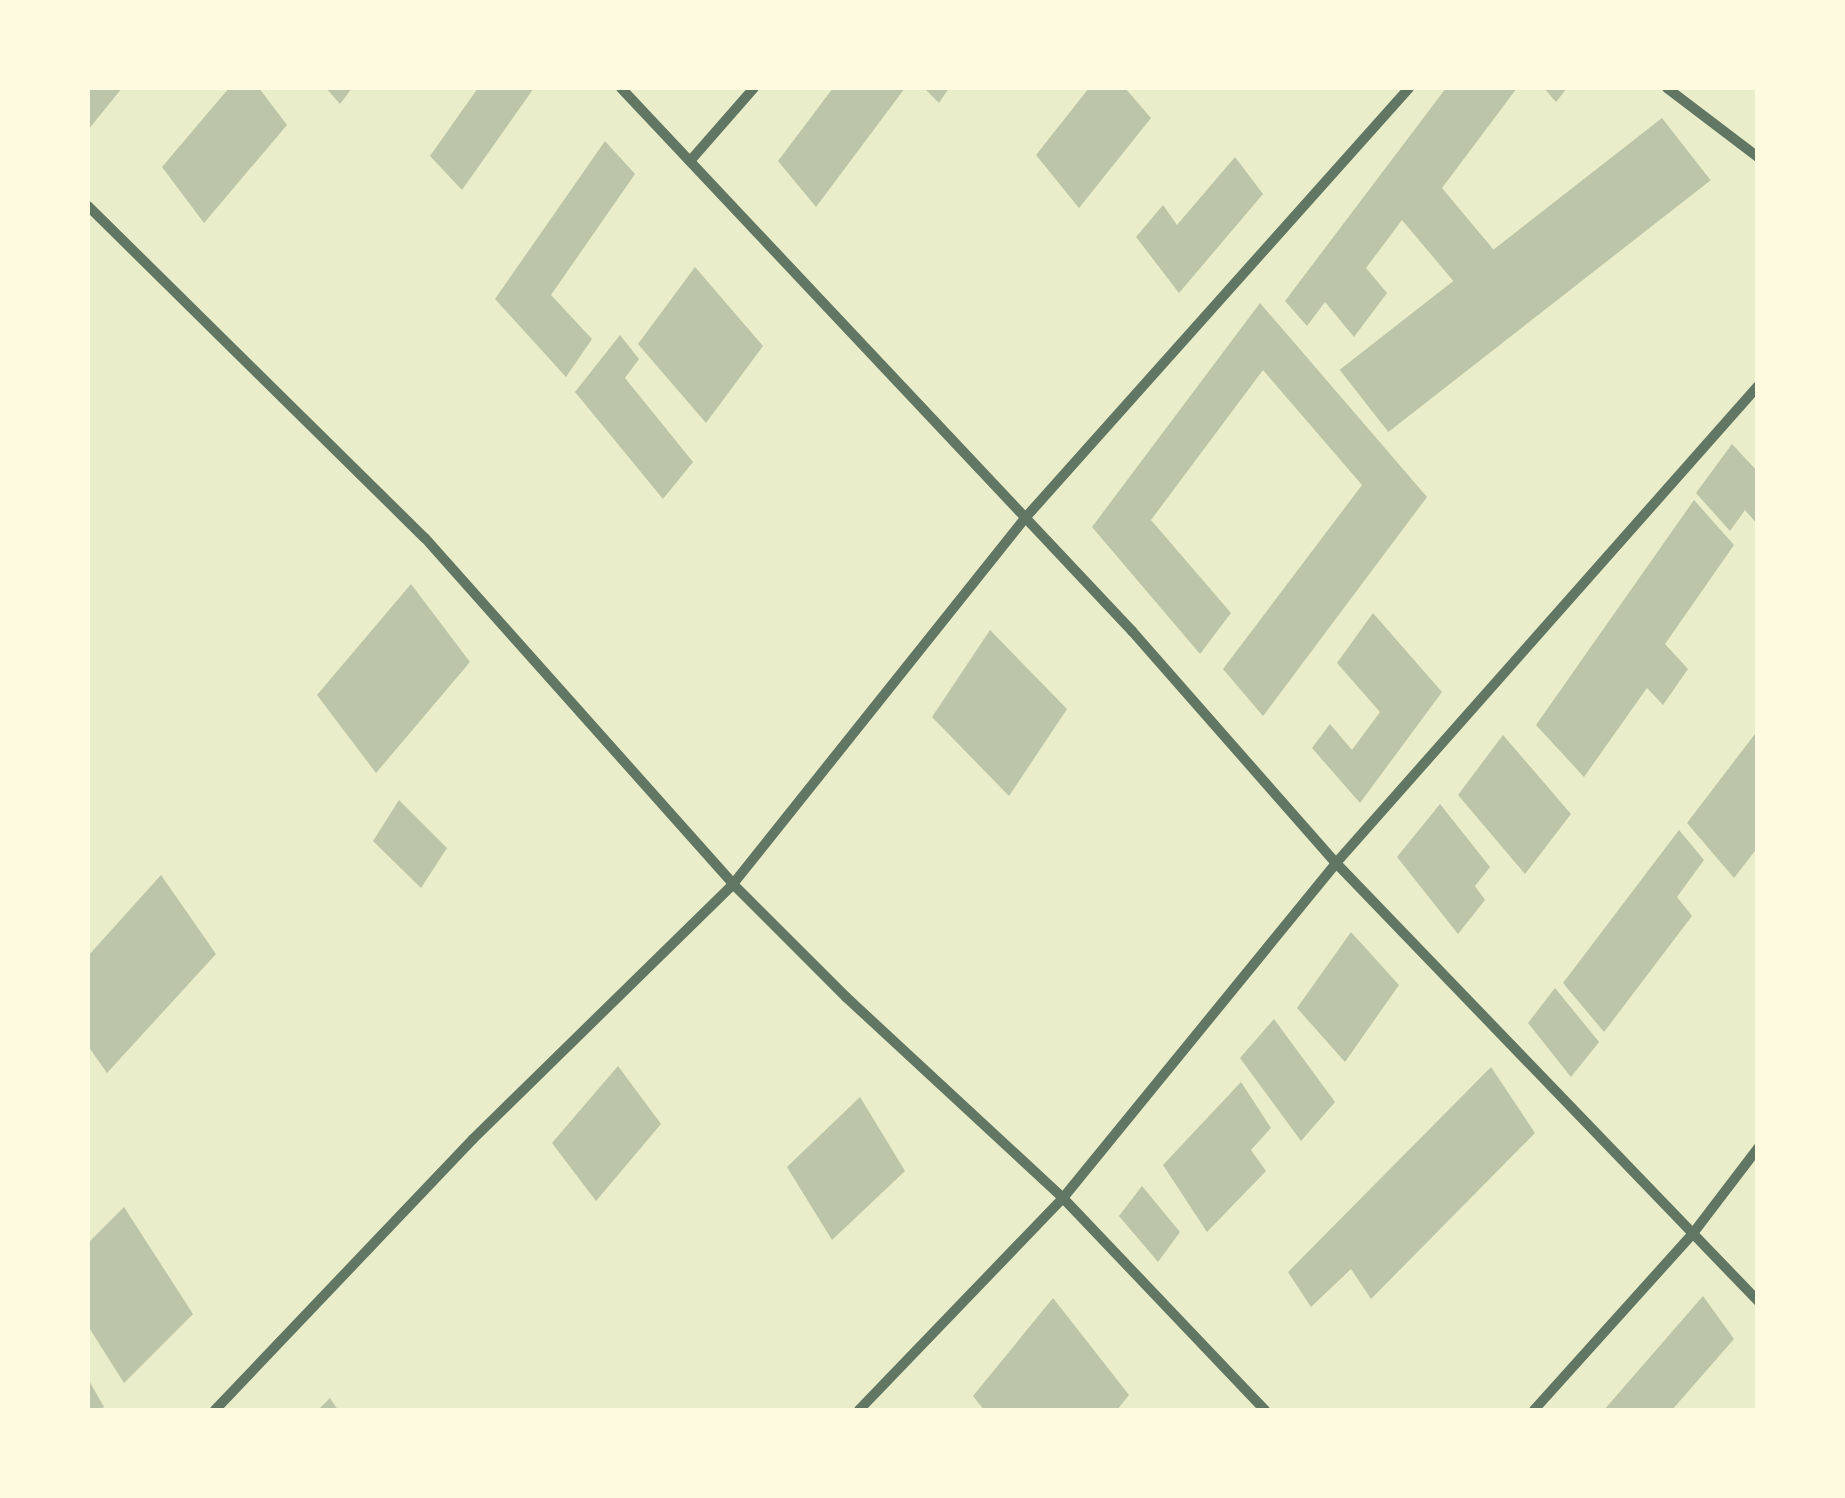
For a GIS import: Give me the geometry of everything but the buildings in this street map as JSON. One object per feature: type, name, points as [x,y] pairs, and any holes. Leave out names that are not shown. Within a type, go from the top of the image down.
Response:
[{"type":"street","points":[[621,88],[1026,518],[1336,863],[1758,1301]]},
{"type":"street","points":[[690,161],[754,88]]},
{"type":"street","points":[[215,1410],[473,1139],[733,884],[1026,518],[1408,88]]},
{"type":"street","points":[[1667,88],[1758,157]]},
{"type":"street","points":[[88,206],[425,538],[733,884],[846,997],[1063,1198],[1265,1410]]},
{"type":"street","points":[[859,1410],[1063,1198],[1336,863],[1758,386]]},
{"type":"street","points":[[1534,1410],[1694,1232],[1758,1148]]}]
